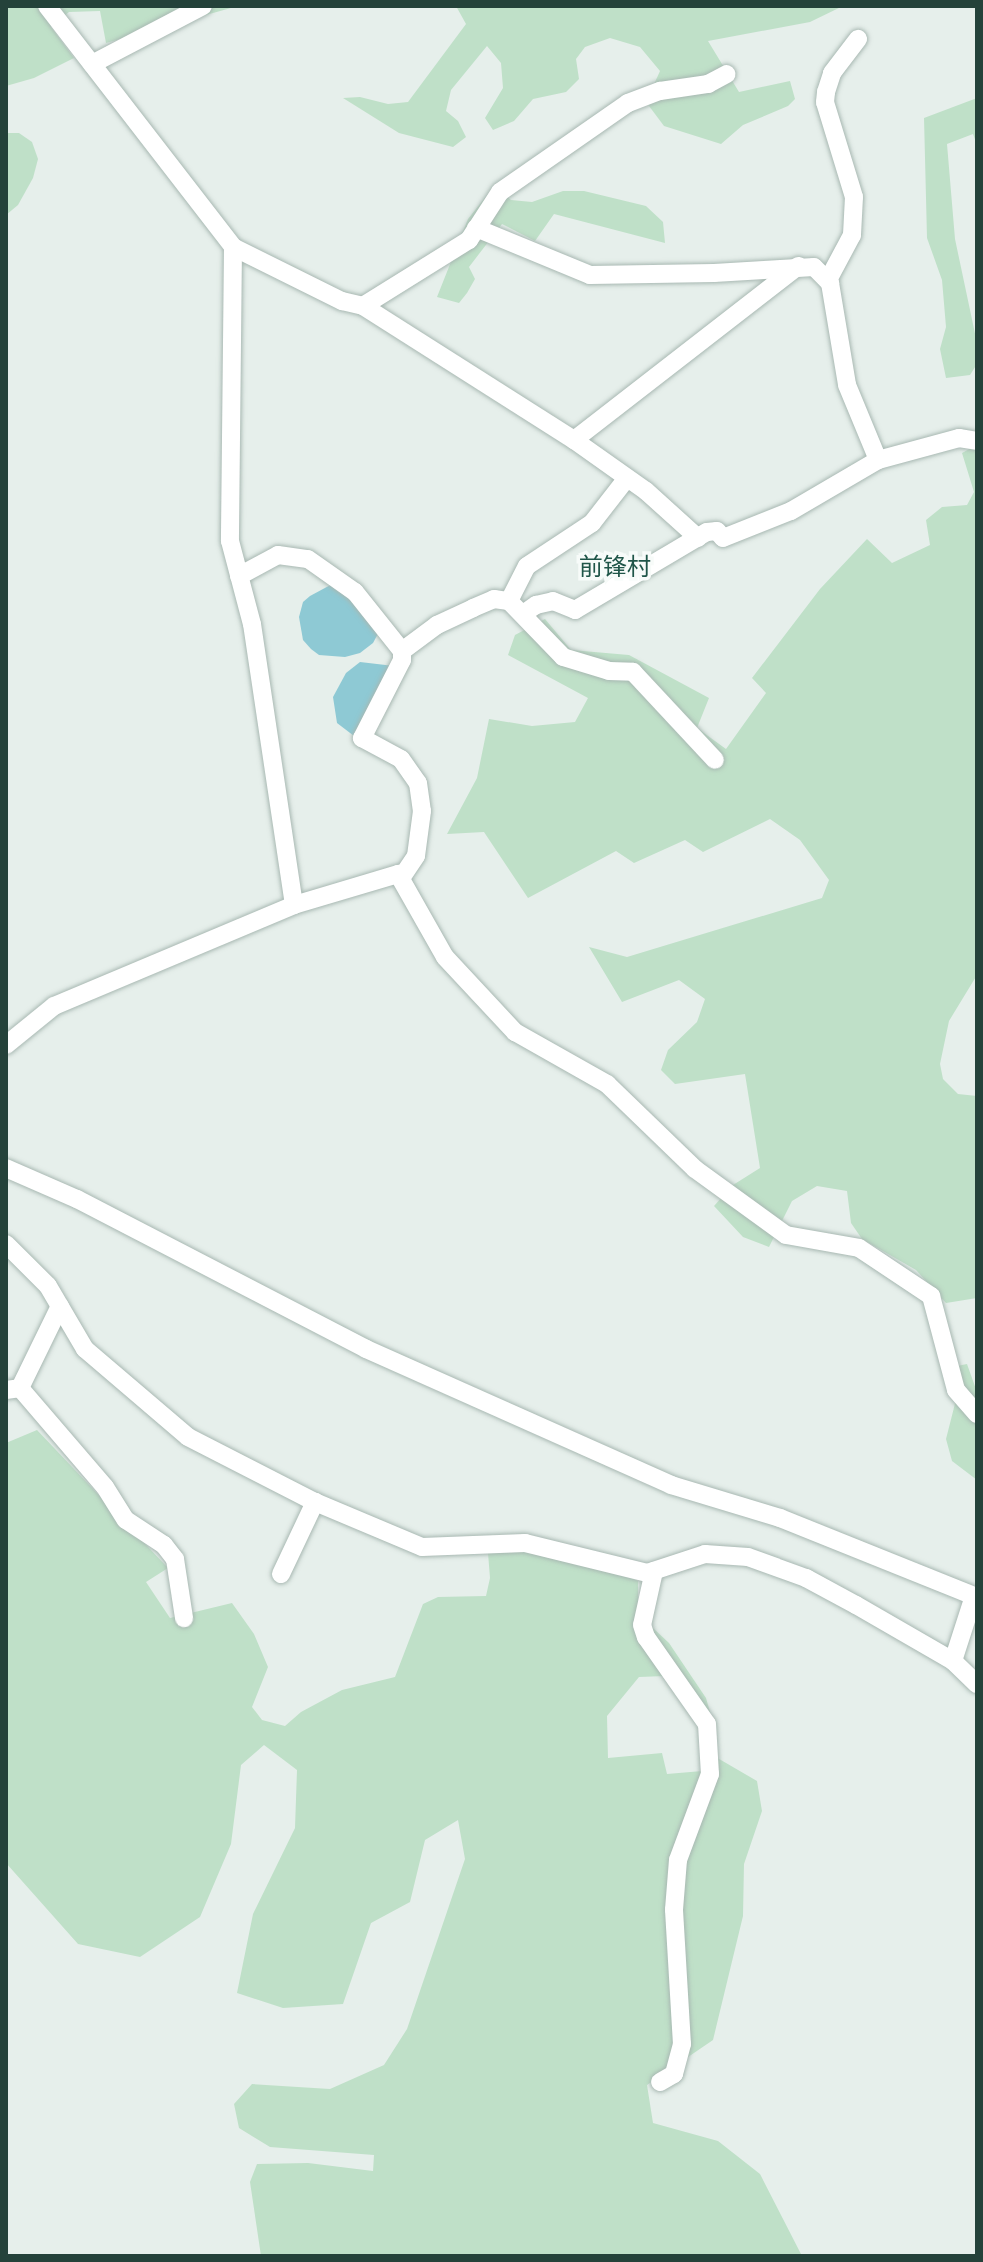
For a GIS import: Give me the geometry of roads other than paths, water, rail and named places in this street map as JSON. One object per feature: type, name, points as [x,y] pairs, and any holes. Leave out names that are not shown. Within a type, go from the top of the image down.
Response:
[{"type":"street","points":[[47,6],[233,247],[342,301],[363,306],[574,440],[627,478],[698,538]]},
{"type":"street","points":[[92,64],[203,6]]},
{"type":"street","points":[[828,280],[852,235],[854,197],[825,102],[826,92],[832,73],[858,39]]},
{"type":"street","points":[[363,306],[469,240],[500,192],[628,103],[660,91],[708,84],[727,74]]},
{"type":"street","points":[[476,228],[590,275],[714,273],[814,267],[828,280],[847,385],[878,460]]},
{"type":"street","points":[[233,247],[230,541],[252,624],[294,905]]},
{"type":"street","points":[[574,440],[798,266]]},
{"type":"street","points":[[516,608],[553,601],[575,610],[698,538],[717,531],[723,538],[791,511],[878,460],[959,438],[977,441]]},
{"type":"street","points":[[516,608],[527,566],[592,523],[627,478]]},
{"type":"street","points":[[239,576],[278,555],[308,559],[355,592],[402,651],[402,660],[362,738],[401,759],[418,783],[422,811],[416,856],[401,878]]},
{"type":"street","points":[[402,651],[437,625],[494,599],[516,608],[563,657],[584,666],[633,672],[715,760]]},
{"type":"street","points":[[6,1045],[54,1006],[294,905],[393,874],[401,878],[445,957],[515,1032],[607,1084],[695,1169],[786,1235],[859,1248],[931,1296],[956,1390],[977,1414]]},
{"type":"street","points":[[6,1168],[77,1199],[366,1349],[671,1485],[780,1518],[975,1597],[953,1661]]},
{"type":"street","points":[[6,1244],[48,1286],[85,1349],[188,1437],[315,1502],[422,1547],[525,1543],[647,1573],[705,1554],[748,1557],[806,1578],[953,1661],[977,1684]]},
{"type":"street","points":[[60,1306],[13,1389],[105,1487],[126,1520],[164,1545],[175,1559],[184,1618]]},
{"type":"street","points":[[281,1574],[315,1502]]},
{"type":"street","points":[[654,1571],[642,1625],[646,1637],[707,1724],[710,1774],[678,1860],[674,1910],[682,2044],[674,2074],[660,2082]]},
{"type":"water","points":[[336,582],[380,630],[373,643],[360,653],[345,657],[319,655],[311,649],[303,640],[299,617],[303,602]]},
{"type":"water","points":[[360,662],[394,666],[358,739],[337,723],[333,697],[346,673]]},
{"type":"district","name":"前锋村","points":[[615,567]]}]
